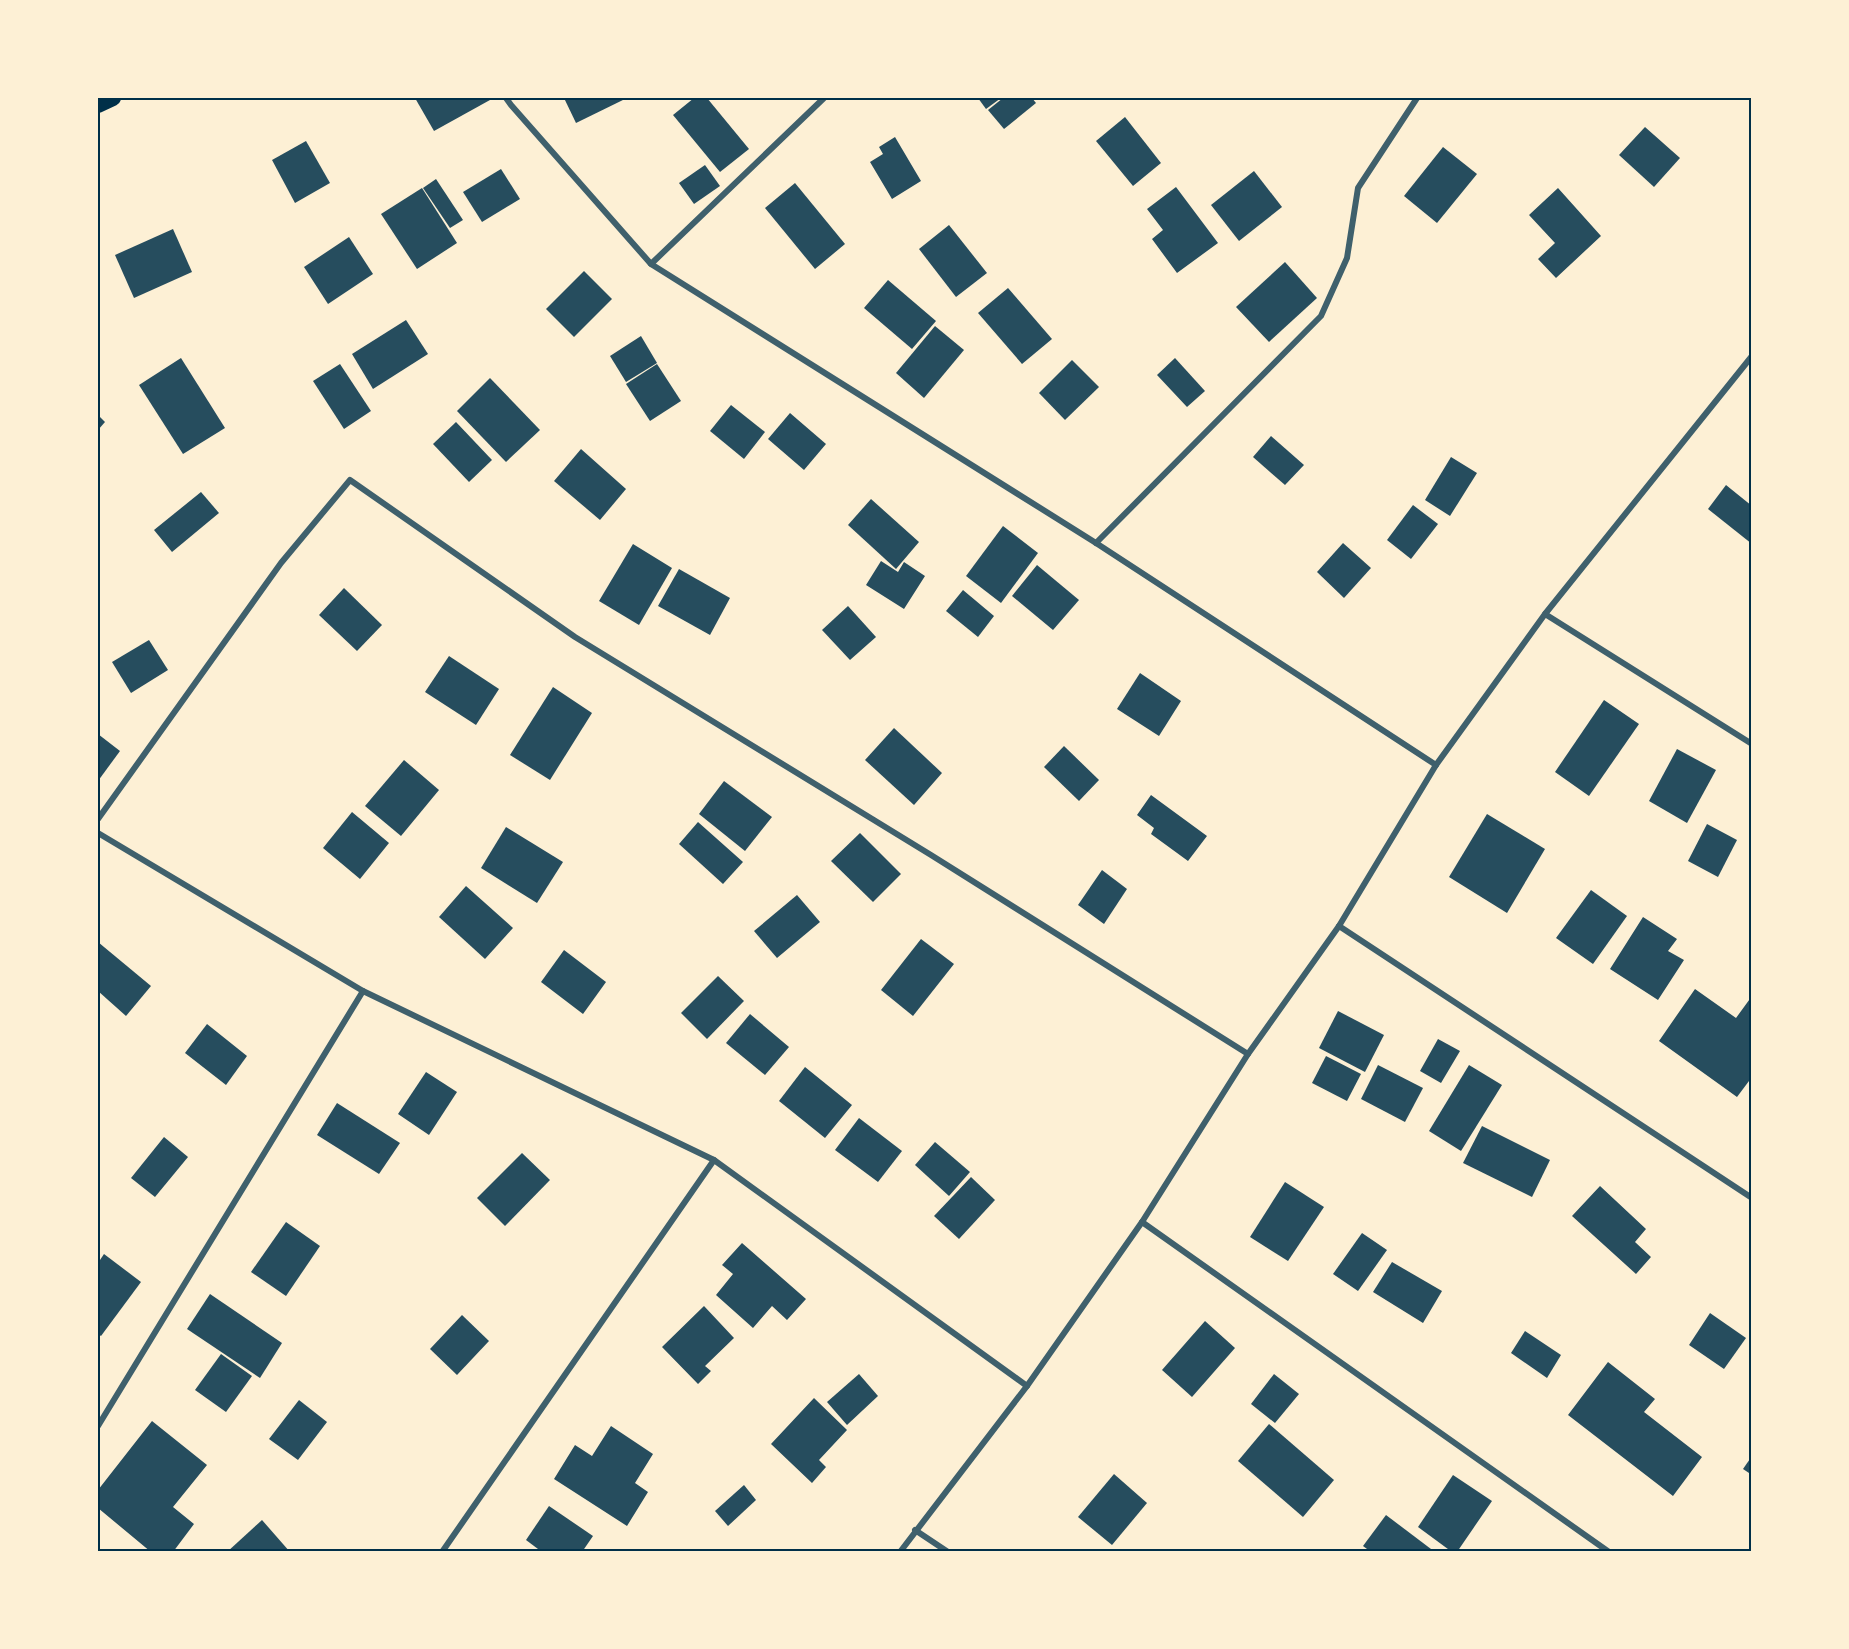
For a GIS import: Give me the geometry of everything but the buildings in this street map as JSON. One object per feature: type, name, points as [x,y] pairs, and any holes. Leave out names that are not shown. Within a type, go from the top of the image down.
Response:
[{"type":"highway","points":[[98,105],[113,98]]},
{"type":"street","points":[[506,98],[651,264],[1096,543],[1436,765]]},
{"type":"street","points":[[651,264],[824,98]]},
{"type":"street","points":[[1096,543],[1321,316],[1347,258],[1358,188],[1417,98]]},
{"type":"street","points":[[900,1551],[1028,1386],[1142,1222],[1248,1054],[1339,926],[1436,765],[1545,614],[1752,356]]},
{"type":"street","points":[[98,819],[281,563],[350,480],[575,637],[931,855],[1248,1054]]},
{"type":"street","points":[[1545,614],[1752,744]]},
{"type":"street","points":[[98,833],[363,991],[714,1160],[1028,1386]]},
{"type":"street","points":[[1339,926],[1752,1198]]},
{"type":"street","points":[[98,1426],[363,991]]},
{"type":"street","points":[[442,1551],[714,1160]]},
{"type":"street","points":[[1142,1222],[1609,1551]]},
{"type":"street","points":[[915,1530],[948,1551]]}]
